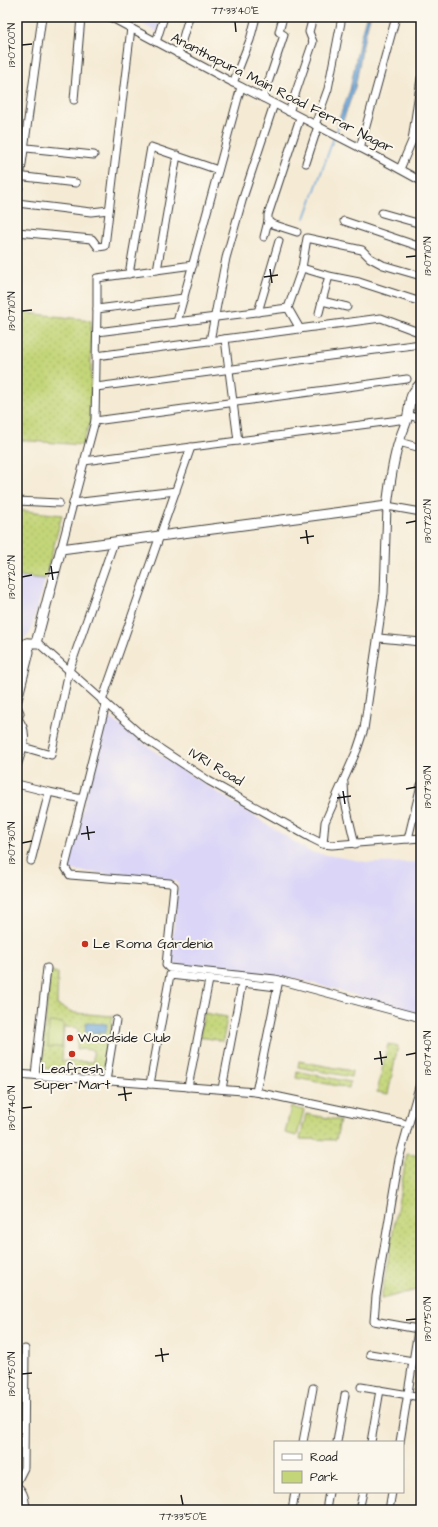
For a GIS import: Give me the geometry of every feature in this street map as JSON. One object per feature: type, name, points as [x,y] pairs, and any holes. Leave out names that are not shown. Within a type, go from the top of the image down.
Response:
[{"type":"main road","points":[[17,700],[32,643],[61,549],[387,506],[394,463],[407,417],[410,399],[412,393],[421,383]]},
{"type":"main road","points":[[17,663],[20,652],[32,643]]},
{"type":"main road","points":[[17,709],[17,718]]},
{"type":"street","points":[[42,17],[20,148],[17,202],[91,212],[109,210]]},
{"type":"street","points":[[74,100],[81,17]]},
{"type":"street","name":"Ananthapura Main Road Ferrar Nagar","points":[[110,17],[421,181]]},
{"type":"street","points":[[156,42],[164,17]]},
{"type":"street","points":[[178,54],[189,17]]},
{"type":"street","points":[[233,83],[250,40],[256,17]]},
{"type":"street","points":[[263,98],[284,35],[279,32],[283,17]]},
{"type":"street","points":[[289,112],[313,42],[309,32],[313,17]]},
{"type":"street","points":[[306,163],[328,89],[342,17]]},
{"type":"street","points":[[360,148],[396,17]]},
{"type":"street","points":[[17,232],[92,240],[98,247],[105,246],[131,28]]},
{"type":"street","points":[[400,169],[417,125],[421,78]]},
{"type":"street","points":[[177,322],[241,87]]},
{"type":"street","points":[[210,341],[226,258],[242,201],[274,104]]},
{"type":"street","points":[[264,237],[268,215],[300,118]]},
{"type":"street","points":[[129,274],[151,147],[218,170]]},
{"type":"street","points":[[20,148],[94,156]]},
{"type":"street","points":[[157,270],[177,155]]},
{"type":"street","points":[[19,176],[76,183]]},
{"type":"street","points":[[382,213],[421,224]]},
{"type":"street","points":[[268,221],[301,235],[362,250],[370,258],[383,265],[421,276]]},
{"type":"street","points":[[344,221],[421,247]]},
{"type":"street","points":[[300,329],[288,308],[302,268],[301,235]]},
{"type":"street","points":[[258,312],[278,241]]},
{"type":"street","points":[[61,549],[95,421],[98,309],[97,278],[193,265]]},
{"type":"street","points":[[302,268],[329,276],[359,282],[421,302]]},
{"type":"street","points":[[319,313],[329,276]]},
{"type":"street","points":[[98,309],[184,298]]},
{"type":"street","points":[[322,301],[346,307]]},
{"type":"street","points":[[97,332],[288,308]]},
{"type":"street","points":[[96,356],[381,318],[421,333]]},
{"type":"street","points":[[224,339],[238,441]]},
{"type":"street","points":[[96,387],[421,344]]},
{"type":"street","points":[[95,421],[407,379]]},
{"type":"street","points":[[410,399],[421,402]]},
{"type":"street","points":[[84,461],[407,417],[421,419]]},
{"type":"street","points":[[399,442],[421,448]]},
{"type":"street","points":[[191,447],[104,702],[65,867],[70,875],[170,883],[174,886],[166,965],[169,968],[278,984],[421,1018]]},
{"type":"street","points":[[73,503],[176,491]]},
{"type":"street","points":[[17,501],[59,503]]},
{"type":"street","points":[[323,844],[325,822],[357,750],[364,729],[379,638],[384,593],[387,506],[421,512]]},
{"type":"street","points":[[23,747],[51,755],[69,671],[114,542]]},
{"type":"street","points":[[379,638],[421,642]]},
{"type":"street","name":"IVRI Road","points":[[32,643],[38,644],[147,740],[209,781],[323,844],[355,844],[421,838]]},
{"type":"street","points":[[17,718],[25,729],[23,747],[17,766]]},
{"type":"street","points":[[344,778],[345,803],[355,844]]},
{"type":"street","points":[[17,784],[82,799]]},
{"type":"street","points":[[408,839],[421,785]]},
{"type":"street","points":[[31,861],[49,792]]},
{"type":"street","points":[[334,803],[345,803]]},
{"type":"street","points":[[35,1075],[47,968]]},
{"type":"street","points":[[150,1084],[170,974],[209,980],[278,984]]},
{"type":"street","points":[[188,1087],[209,980]]},
{"type":"street","points":[[222,1089],[242,983]]},
{"type":"street","points":[[256,1092],[278,984]]},
{"type":"street","points":[[106,1081],[116,1020]]},
{"type":"street","points":[[17,1074],[256,1092],[403,1123]]},
{"type":"street","points":[[418,1328],[374,1321],[376,1296],[399,1159],[421,1080]]},
{"type":"street","points":[[400,1441],[421,1312]]},
{"type":"street","points":[[17,1482],[24,1468],[21,1439],[21,1405],[25,1349]]},
{"type":"street","points":[[370,1354],[413,1361]]},
{"type":"street","points":[[361,1387],[421,1397]]},
{"type":"street","points":[[303,1441],[313,1388]]},
{"type":"street","points":[[371,1441],[380,1390]]},
{"type":"street","points":[[337,1441],[345,1395]]},
{"type":"street","points":[[17,1486],[22,1490],[25,1497],[26,1510]]},
{"type":"street","points":[[292,1510],[295,1493]]},
{"type":"street","points":[[326,1510],[329,1493]]},
{"type":"street","points":[[360,1510],[362,1493]]},
{"type":"street","points":[[389,1510],[392,1493]]},
{"type":"shaded area","points":[[129,17],[162,17],[157,32]]},
{"type":"shaded area","points":[[17,576],[45,579],[30,634],[19,642],[17,648]]},
{"type":"shaded area","points":[[109,717],[164,758],[310,852],[372,863],[421,862],[421,1014],[299,979],[170,964],[178,884],[176,881],[71,870],[68,866],[105,718]]},
{"type":"green space","points":[[17,312],[91,320],[91,421],[82,445],[17,440]]},
{"type":"green space","points":[[17,510],[62,515],[45,579],[17,576]]},
{"type":"green space","points":[[50,971],[58,973],[57,1005],[75,1013],[113,1016],[103,1073],[41,1068]],"holes":[[[64,1027],[78,1028],[77,1049],[93,1050],[93,1062],[62,1061]]]},
{"type":"green space","points":[[204,1013],[227,1017],[223,1041],[200,1037]]},
{"type":"green space","points":[[49,1022],[63,1023],[62,1047],[48,1047]]},
{"type":"green space","points":[[388,1044],[398,1046],[388,1094],[377,1092]]},
{"type":"green space","points":[[299,1061],[352,1071],[351,1077],[298,1067]]},
{"type":"green space","points":[[297,1071],[350,1082],[349,1088],[296,1078]]},
{"type":"green space","points":[[291,1107],[304,1110],[297,1136],[285,1133]]},
{"type":"green space","points":[[306,1114],[340,1120],[336,1140],[300,1139]]},
{"type":"green space","points":[[407,1154],[421,1156],[421,1289],[381,1299]]},
{"type":"water","points":[[366,17],[370,17],[364,39],[355,87],[341,126],[337,124],[350,90]]},
{"type":"water","points":[[86,1023],[107,1024],[106,1033],[85,1032]]},
{"type":"waterway","points":[[336,134],[339,124]]},
{"type":"waterway","points":[[305,218],[334,137]]},
{"type":"place","name":"Le Roma Gardenia","points":[[85,944]]},
{"type":"place","name":"Woodside Club","points":[[70,1038]]},
{"type":"place","name":"Leafresh Super Mart","points":[[72,1054]]}]
